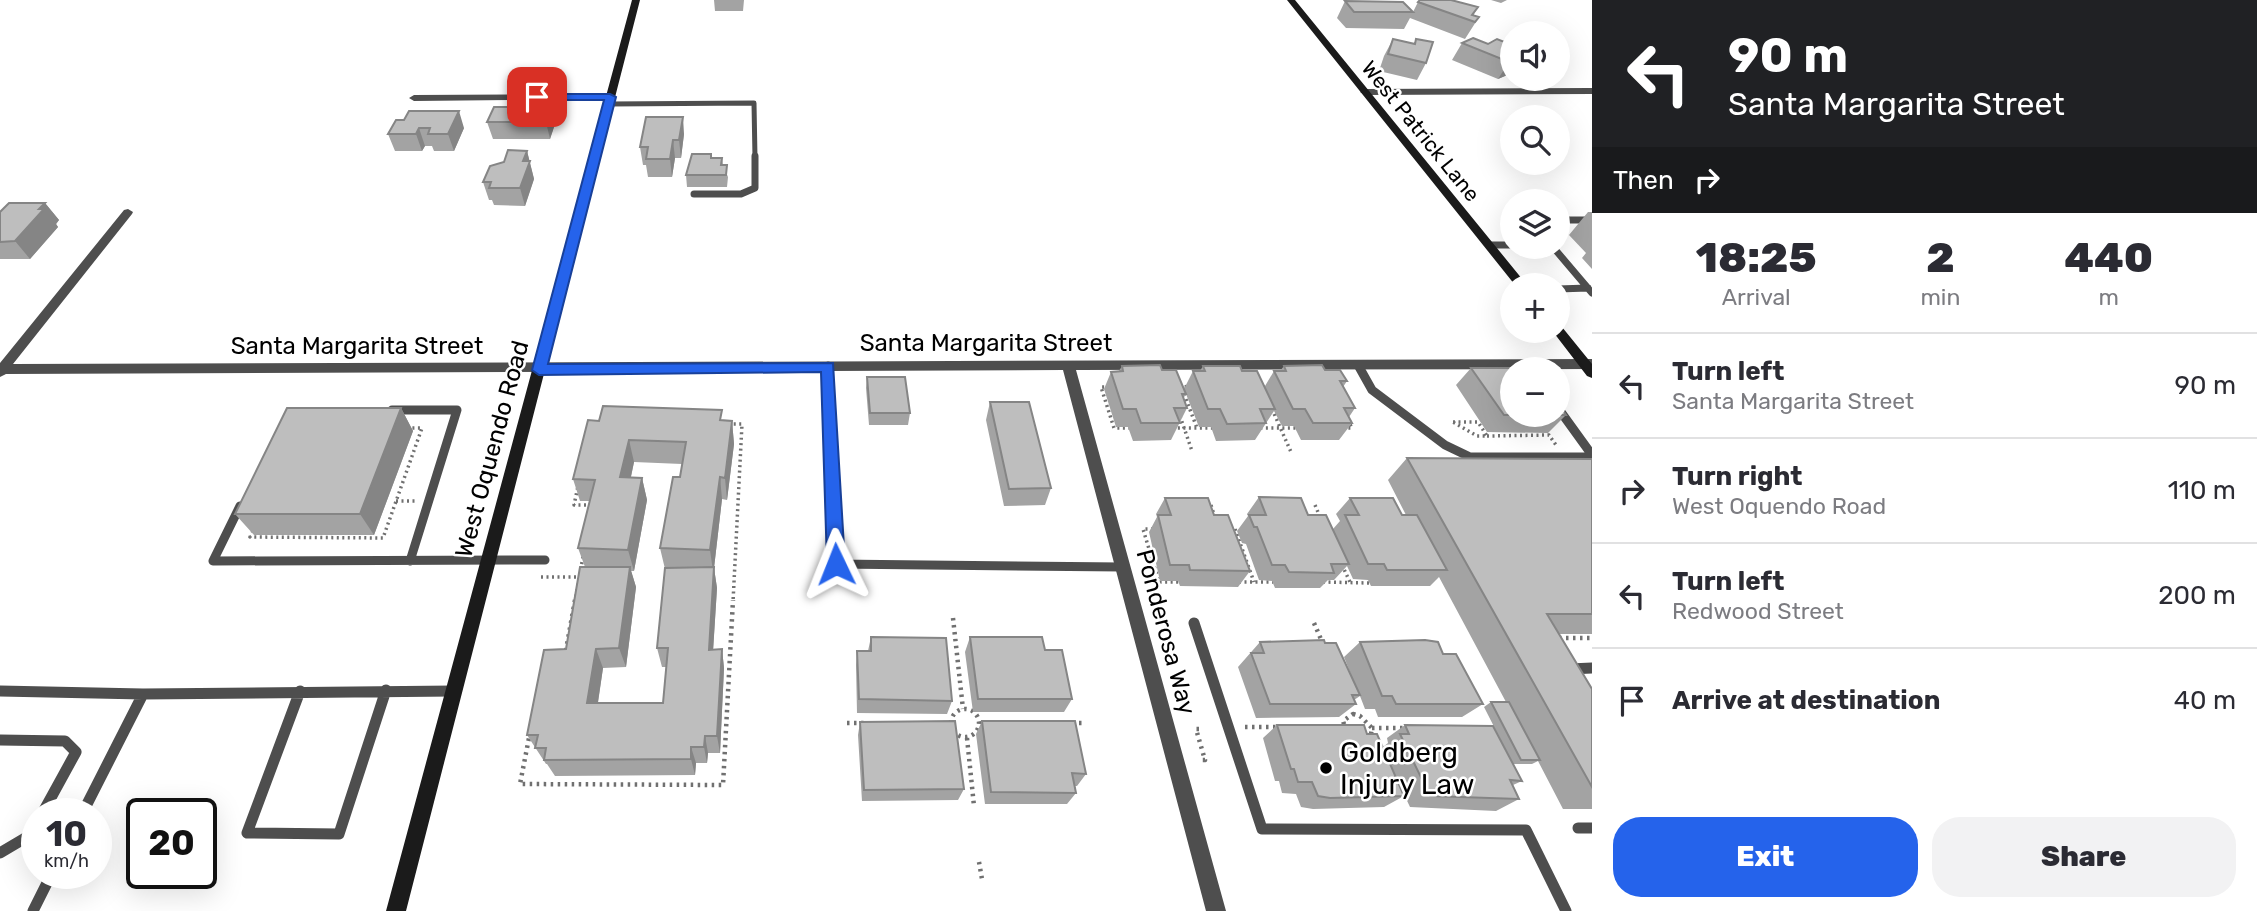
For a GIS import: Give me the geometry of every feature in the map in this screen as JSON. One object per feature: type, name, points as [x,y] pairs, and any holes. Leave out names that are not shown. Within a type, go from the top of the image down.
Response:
[{"type":"street","name":"West Oquendo Road","points":[[396,911],[636,0]]},
{"type":"street","name":"West Patrick Lane","points":[[1291,0],[1511,273]]},
{"type":"street","points":[[1365,92],[1592,91]]},
{"type":"street","points":[[414,98],[609,100]]},
{"type":"street","points":[[2,371],[128,212]]},
{"type":"street","points":[[1569,343],[1589,367]]},
{"type":"street","name":"Santa Margarita Street","points":[[2,371],[539,370],[828,366],[1589,367]]},
{"type":"street","name":"Ponderosa Way","points":[[1068,366],[1216,911]]},
{"type":"lane","points":[[609,100],[754,103],[755,188],[741,194],[694,194]]},
{"type":"lane","points":[[1570,220],[1592,220]]},
{"type":"lane","points":[[1489,245],[1500,245]]},
{"type":"lane","points":[[1563,259],[1590,290]]},
{"type":"lane","points":[[1570,289],[1590,290]]},
{"type":"lane","points":[[1357,365],[1372,390],[1445,445],[1470,457],[1592,456]]},
{"type":"lane","points":[[828,366],[836,564],[1122,567]]},
{"type":"lane","points":[[381,410],[457,410],[410,561]]},
{"type":"lane","points":[[1570,425],[1592,456]]},
{"type":"lane","points":[[247,491],[213,561],[545,560]]},
{"type":"lane","points":[[1194,623],[1262,830],[1526,830],[1566,911]]},
{"type":"lane","points":[[1574,678],[1569,669],[1592,668]]},
{"type":"lane","points":[[300,691],[247,833],[339,834],[386,690]]},
{"type":"lane","points":[[1,693],[454,691]]},
{"type":"lane","points":[[90,798],[143,694]]},
{"type":"lane","points":[[0,740],[65,741],[76,752],[51,798]]},
{"type":"lane","points":[[1578,828],[1592,828]]},
{"type":"lane","points":[[0,853],[21,841]]},
{"type":"lane","points":[[33,911],[44,889]]},
{"type":"path","points":[[1329,386],[1352,428],[1114,428],[1101,387],[1248,387],[1329,386]]},
{"type":"path","points":[[1168,387],[1172,397]]},
{"type":"path","points":[[1181,387],[1197,428]]},
{"type":"path","points":[[1248,387],[1253,397]]},
{"type":"path","points":[[1261,387],[1266,397]]},
{"type":"path","points":[[1271,407],[1292,452]]},
{"type":"path","points":[[1176,408],[1192,450]]},
{"type":"path","points":[[1262,418],[1267,428]]},
{"type":"path","points":[[1487,436],[1478,422],[1453,422],[1477,436],[1487,436],[1549,435],[1557,447],[1566,447]]},
{"type":"path","points":[[742,424],[723,785],[520,784],[544,661],[564,662],[579,577],[592,505],[575,505],[591,425],[742,424]]},
{"type":"path","points":[[256,525],[250,537],[383,538],[422,428],[397,428]]},
{"type":"path","points":[[1211,505],[1220,529]]},
{"type":"path","points":[[1315,505],[1326,529]]},
{"type":"path","points":[[1160,529],[1143,528],[1159,582],[1178,582]]},
{"type":"path","points":[[1227,529],[1244,529]]},
{"type":"path","points":[[1234,529],[1254,582]]},
{"type":"path","points":[[1340,561],[1350,582]]},
{"type":"path","points":[[1236,571],[1238,582],[1273,582]]},
{"type":"path","points":[[1333,571],[1337,582]]},
{"type":"path","points":[[541,577],[579,577]]},
{"type":"path","points":[[1317,582],[1369,583]]},
{"type":"path","points":[[953,618],[963,709]]},
{"type":"path","points":[[1314,623],[1324,645]]},
{"type":"path","points":[[1348,702],[1353,714]]},
{"type":"path","points":[[963,709],[976,716],[979,723],[979,730],[967,738],[953,730],[950,723],[956,711],[963,709]]},
{"type":"path","points":[[1373,728],[1370,740],[1363,742],[1348,735],[1343,727],[1343,720],[1353,714],[1360,716],[1373,728],[1414,728]]},
{"type":"path","points":[[847,723],[873,723]]},
{"type":"path","points":[[937,723],[950,723]]},
{"type":"path","points":[[979,723],[993,723]]},
{"type":"path","points":[[1060,723],[1086,723]]},
{"type":"path","points":[[1245,727],[1282,727]]},
{"type":"path","points":[[1331,727],[1343,727]]},
{"type":"path","points":[[1199,729],[1196,729],[1206,760],[1199,760]]},
{"type":"path","points":[[967,738],[974,807]]},
{"type":"path","points":[[979,862],[982,879]]},
{"type":"building","points":[[1451,0],[1478,7],[1472,15],[1479,17],[1475,22],[1418,2]]},
{"type":"building","points":[[1345,1],[1403,2],[1413,12],[1354,12]]},
{"type":"building","points":[[1473,38],[1488,44],[1500,40],[1500,58],[1462,43]]},
{"type":"building","points":[[1393,39],[1415,44],[1416,39],[1433,42],[1426,63],[1388,54]]},
{"type":"building","points":[[494,107],[551,107],[546,122],[487,122]]},
{"type":"building","points":[[409,111],[459,111],[448,134],[428,134],[430,128],[419,128],[416,134],[388,134],[396,120],[404,120]]},
{"type":"building","points":[[646,117],[683,117],[679,140],[673,140],[670,159],[646,159],[648,147],[640,147]]},
{"type":"building","points":[[508,150],[527,151],[523,161],[530,161],[520,188],[489,188],[491,182],[483,182],[490,166],[504,162]]},
{"type":"building","points":[[692,154],[711,154],[711,158],[722,158],[721,165],[727,165],[726,175],[686,175]]},
{"type":"building","points":[[9,203],[45,203],[39,209],[44,209],[15,241],[0,242],[0,212]]},
{"type":"building","points":[[1160,365],[1162,370],[1176,370],[1186,394],[1182,394],[1187,408],[1174,408],[1180,423],[1141,423],[1136,409],[1123,409],[1111,372],[1123,371],[1122,366]]},
{"type":"building","points":[[1322,365],[1325,370],[1340,370],[1347,381],[1340,381],[1355,408],[1344,408],[1352,423],[1313,423],[1305,409],[1293,409],[1274,371],[1286,371],[1284,366]]},
{"type":"building","points":[[1203,366],[1240,366],[1242,371],[1257,371],[1275,409],[1260,409],[1266,423],[1227,424],[1220,409],[1208,409],[1193,371],[1205,371]]},
{"type":"building","points":[[1471,368],[1500,368],[1500,409]]},
{"type":"building","points":[[867,377],[905,377],[910,413],[870,413]]},
{"type":"building","points":[[990,402],[1029,402],[1051,488],[1009,489]]},
{"type":"building","points":[[603,406],[722,410],[720,420],[732,421],[725,478],[720,477],[710,550],[660,548],[673,477],[680,477],[686,442],[629,440],[620,477],[642,478],[628,550],[578,548],[595,480],[573,479],[588,420],[599,421]]},
{"type":"building","points":[[287,408],[401,408],[360,514],[235,514]]},
{"type":"building","points":[[1407,458],[1592,459],[1592,614],[1547,614],[1592,689],[1592,787]]},
{"type":"building","points":[[1259,497],[1301,498],[1308,515],[1326,515],[1349,564],[1331,564],[1334,573],[1289,572],[1285,565],[1272,565],[1257,527],[1254,527],[1249,515],[1266,515]]},
{"type":"building","points":[[1165,498],[1208,498],[1214,515],[1228,515],[1250,571],[1190,570],[1189,565],[1170,565],[1158,515],[1171,515]]},
{"type":"building","points":[[1350,498],[1393,498],[1402,515],[1417,515],[1447,570],[1387,570],[1384,564],[1368,564],[1345,515],[1359,515]]},
{"type":"building","points":[[580,567],[630,567],[619,648],[596,649],[587,703],[663,703],[668,648],[657,648],[665,568],[714,567],[709,650],[722,649],[717,736],[705,736],[704,747],[691,747],[691,759],[544,760],[546,748],[535,748],[538,735],[527,735],[544,650],[566,649]]},
{"type":"building","points":[[871,637],[946,638],[952,701],[859,699],[857,651],[871,651]]},
{"type":"building","points":[[970,637],[1042,637],[1045,650],[1062,650],[1072,699],[978,699]]},
{"type":"building","points":[[1324,640],[1325,643],[1336,643],[1360,695],[1352,695],[1356,704],[1270,704],[1251,653],[1264,653],[1260,642]]},
{"type":"building","points":[[1360,642],[1438,642],[1443,654],[1456,654],[1483,704],[1396,704],[1392,696],[1382,696]]},
{"type":"building","points":[[1491,702],[1509,702],[1540,760],[1521,760]]},
{"type":"building","points":[[955,721],[964,789],[864,790],[860,722]]},
{"type":"building","points":[[982,721],[1075,721],[1086,774],[1072,773],[1076,793],[991,792]]},
{"type":"building","points":[[1277,725],[1364,725],[1367,734],[1377,734],[1404,796],[1318,796],[1312,782],[1298,782]]},
{"type":"building","points":[[1405,725],[1493,726],[1522,781],[1510,780],[1519,799],[1430,796],[1400,734],[1409,734]]},
{"type":"place","name":"Goldberg Injury Law","points":[[1326,768]]},
{"type":"route","points":[[537,97],[610,97],[539,370],[828,366],[836,564]]}]
